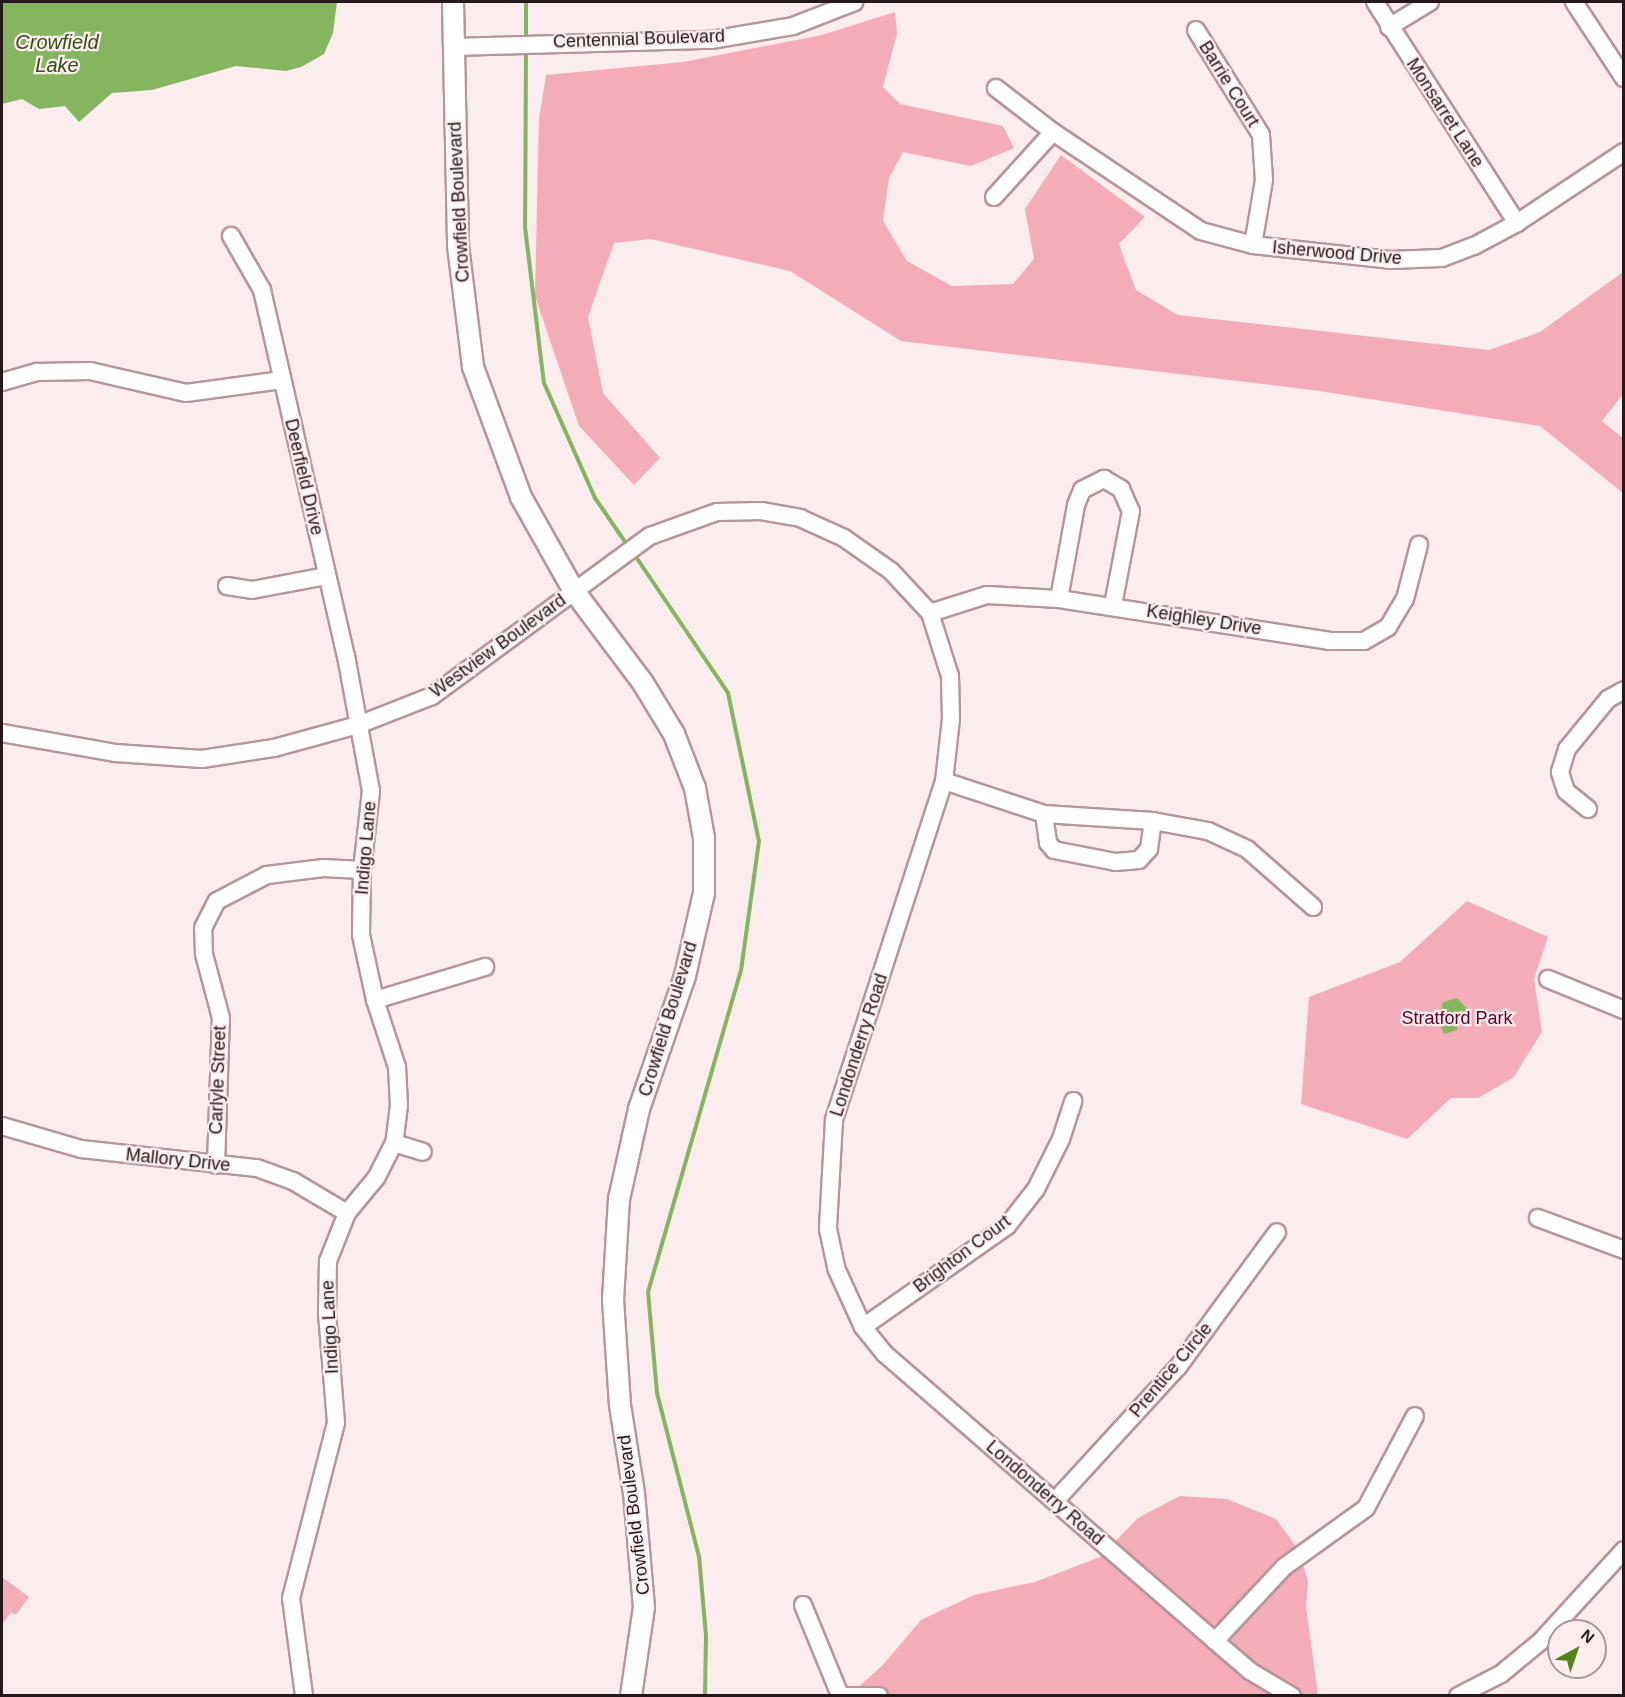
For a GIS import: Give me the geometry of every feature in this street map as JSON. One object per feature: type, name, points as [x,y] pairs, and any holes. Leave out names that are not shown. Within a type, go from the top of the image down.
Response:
[{"type":"main road","name":"Crowfield Boulevard","points":[[453,2],[458,246],[473,367],[521,497],[574,591],[643,683],[674,734],[695,788],[704,838],[704,893],[685,976],[639,1109],[619,1199],[613,1300],[621,1405],[634,1492],[644,1607],[631,1695]]},
{"type":"street","name":"Centennial Boulevard","points":[[453,47],[502,43],[711,40],[793,26],[855,2]]},
{"type":"street","name":"Monsarret Lane","points":[[1375,2],[1517,223]]},
{"type":"street","points":[[1389,27],[1430,2]]},
{"type":"street","points":[[1574,2],[1623,78]]},
{"type":"street","name":"Barrie Court","points":[[1196,30],[1261,135],[1264,180],[1253,245]]},
{"type":"street","name":"Isherwood Drive","points":[[996,88],[1053,132],[1201,231],[1253,245],[1390,260],[1443,258],[1517,223],[1623,152]]},
{"type":"street","points":[[994,197],[1053,132]]},
{"type":"street","name":"Deerfield Drive","points":[[231,236],[262,290],[358,726]]},
{"type":"street","points":[[2,382],[38,372],[90,371],[186,393],[224,391],[282,380]]},
{"type":"street","points":[[1059,598],[1076,505],[1082,490],[1104,479],[1121,489],[1131,510],[1113,605]]},
{"type":"street","name":"Londonderry Road","points":[[574,591],[650,536],[717,512],[761,511],[800,518],[844,538],[891,571],[930,613],[950,676],[951,719],[944,781],[834,1120],[828,1179],[828,1229],[836,1268],[863,1327],[885,1354],[934,1399],[1250,1671],[1292,1695]]},
{"type":"street","name":"Keighley Drive","points":[[930,613],[987,595],[1059,598],[1329,641],[1364,641],[1388,627],[1406,599],[1419,545]]},
{"type":"street","points":[[227,586],[252,590],[326,576]]},
{"type":"street","name":"Westview Boulevard","points":[[2,733],[116,753],[202,759],[273,748],[358,726],[432,696],[574,591]]},
{"type":"street","points":[[1588,809],[1566,791],[1560,771],[1566,749],[1608,699],[1623,690]]},
{"type":"street","name":"Indigo Lane","points":[[304,1695],[291,1598],[336,1423],[327,1313],[328,1261],[346,1213],[376,1178],[394,1143],[399,1105],[397,1067],[375,1000],[361,935],[362,870],[371,791],[358,726]]},
{"type":"street","points":[[944,781],[1044,814],[1153,821],[1208,831],[1247,849],[1313,907]]},
{"type":"street","points":[[1044,814],[1048,843],[1054,850],[1116,862],[1139,860],[1149,849],[1153,821]]},
{"type":"street","name":"Carlyle Street","points":[[216,1165],[220,1018],[206,964],[203,928],[217,901],[267,875],[324,868],[362,870]]},
{"type":"street","points":[[375,1000],[485,967]]},
{"type":"street","points":[[1548,979],[1623,1010]]},
{"type":"street","name":"Brighton Court","points":[[863,1327],[1007,1226],[1036,1189],[1060,1139],[1073,1101]]},
{"type":"street","name":"Mallory Drive","points":[[2,1126],[81,1149],[257,1168],[293,1181],[346,1213]]},
{"type":"street","points":[[394,1143],[423,1152]]},
{"type":"street","points":[[1538,1218],[1623,1250]]},
{"type":"street","name":"Prentice Circle","points":[[1055,1501],[1178,1367],[1276,1232]]},
{"type":"street","points":[[1215,1641],[1284,1568],[1366,1508],[1415,1416]]},
{"type":"street","points":[[1458,1695],[1501,1674],[1541,1641],[1623,1550]]},
{"type":"street","points":[[803,1605],[840,1695],[879,1695]]},
{"type":"green space","points":[[895,12],[897,34],[883,87],[900,104],[1003,126],[1014,148],[971,166],[903,152],[889,178],[883,221],[907,261],[952,286],[1013,284],[1034,259],[1025,209],[1061,155],[1145,217],[1119,244],[1136,290],[1178,315],[1489,350],[1540,332],[1623,272],[1623,394],[1602,421],[1623,438],[1623,493],[1540,426],[1313,390],[901,341],[790,271],[651,239],[614,243],[588,317],[603,393],[660,458],[634,485],[579,426],[535,296],[539,119],[546,75],[683,62],[822,35]]},
{"type":"green space","name":"Stratford Park","points":[[1467,901],[1548,937],[1534,979],[1542,1032],[1513,1078],[1478,1098],[1451,1098],[1407,1139],[1301,1104],[1309,997],[1400,962]]},
{"type":"green space","points":[[1180,1496],[1227,1499],[1276,1519],[1300,1552],[1308,1582],[1306,1606],[1318,1695],[848,1696],[882,1666],[921,1620],[974,1595],[1035,1582],[1100,1557],[1138,1518]]},
{"type":"green space","points":[[2,1577],[29,1597],[16,1615],[11,1612],[2,1624]]},
{"type":"water","name":"Crowfield Lake","points":[[2,2],[337,2],[333,33],[324,54],[301,67],[286,71],[236,66],[152,90],[112,93],[79,122],[65,106],[39,109],[22,99],[2,104]]},
{"type":"water","points":[[1457,998],[1468,1010],[1457,1013],[1457,1030],[1444,1034],[1439,1021],[1443,1002]]},
{"type":"waterway","points":[[526,2],[526,40]]},
{"type":"waterway","points":[[526,50],[525,227],[544,383],[595,498],[628,546]]},
{"type":"waterway","points":[[634,554],[728,693],[759,841],[741,970],[648,1292],[657,1393],[699,1556],[706,1636],[705,1696]]}]
